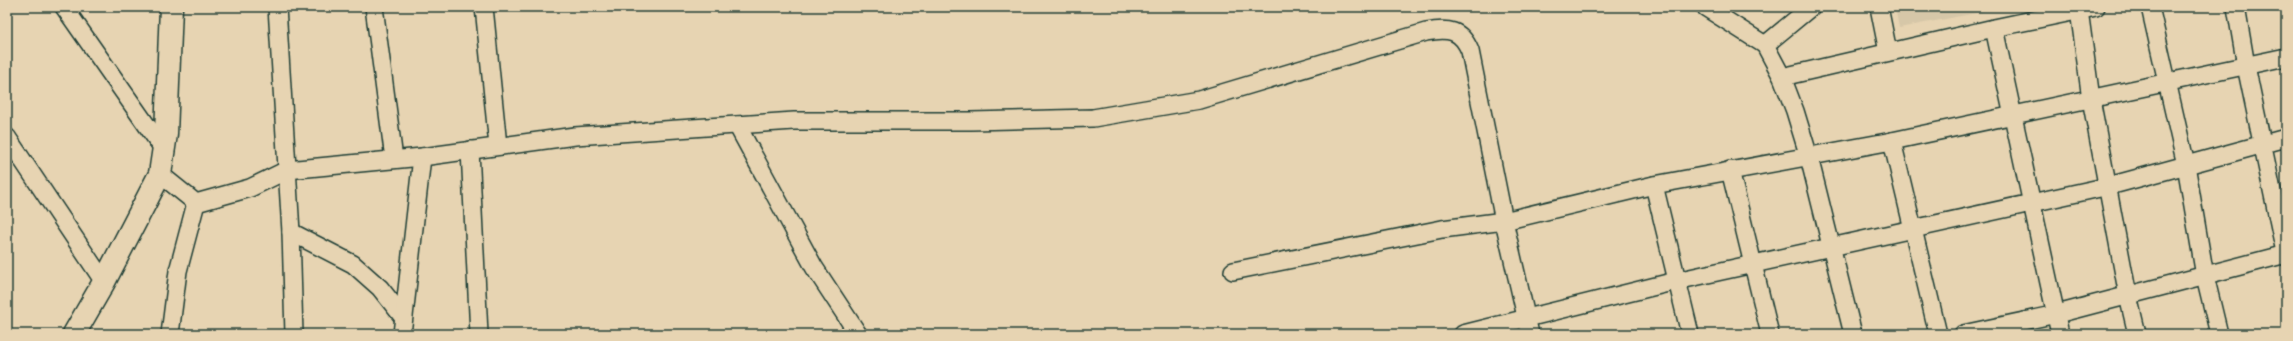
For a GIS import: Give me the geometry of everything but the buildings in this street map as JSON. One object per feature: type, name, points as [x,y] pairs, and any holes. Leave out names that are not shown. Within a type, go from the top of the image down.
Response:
[{"type":"main road","points":[[74,334],[104,282],[160,174],[166,134],[172,7]]},
{"type":"street","points":[[64,7],[164,150]]},
{"type":"street","points":[[277,7],[291,232],[294,334]]},
{"type":"street","points":[[374,7],[394,159]]},
{"type":"street","points":[[484,7],[498,146]]},
{"type":"street","points":[[1704,7],[1765,45],[1782,77],[1795,111],[1809,157],[1830,249],[1853,334]]},
{"type":"street","points":[[1765,45],[1811,7]]},
{"type":"street","points":[[1879,7],[1888,52]]},
{"type":"street","points":[[1782,77],[1994,28],[2060,11],[2096,7]]},
{"type":"street","points":[[2150,7],[2166,83],[2186,165],[2205,276],[2219,334]]},
{"type":"street","points":[[1963,334],[2057,314],[2286,255],[2246,66],[2236,7]]},
{"type":"street","points":[[2079,10],[2091,99],[2109,186],[2128,296],[2137,334]]},
{"type":"street","points":[[1994,28],[2014,114],[2060,334]]},
{"type":"street","points":[[196,203],[250,188],[287,170],[422,157],[575,136],[794,120],[971,121],[1093,118],[1199,100],[1442,29],[1456,32],[1465,40],[1470,52],[1504,221],[1528,326]]},
{"type":"street","points":[[1233,271],[1442,229],[1504,221],[1654,185],[1892,141],[2286,57]]},
{"type":"street","points":[[737,124],[814,267],[858,334]]},
{"type":"street","points":[[7,138],[104,282]]},
{"type":"street","points":[[1463,334],[1528,326],[1676,282],[2109,186],[2286,138]]},
{"type":"street","points":[[1892,141],[1938,334]]},
{"type":"street","points":[[470,150],[479,334]]},
{"type":"street","points":[[402,326],[422,157]]},
{"type":"street","points":[[1730,170],[1770,334]]},
{"type":"street","points":[[160,174],[196,203]]},
{"type":"street","points":[[1654,185],[1676,282],[1690,334]]},
{"type":"street","points":[[170,334],[178,271],[196,203]]},
{"type":"street","points":[[291,232],[353,264],[380,288],[402,326]]},
{"type":"shaded area","points":[[1895,7],[2007,7],[1899,28]]}]
